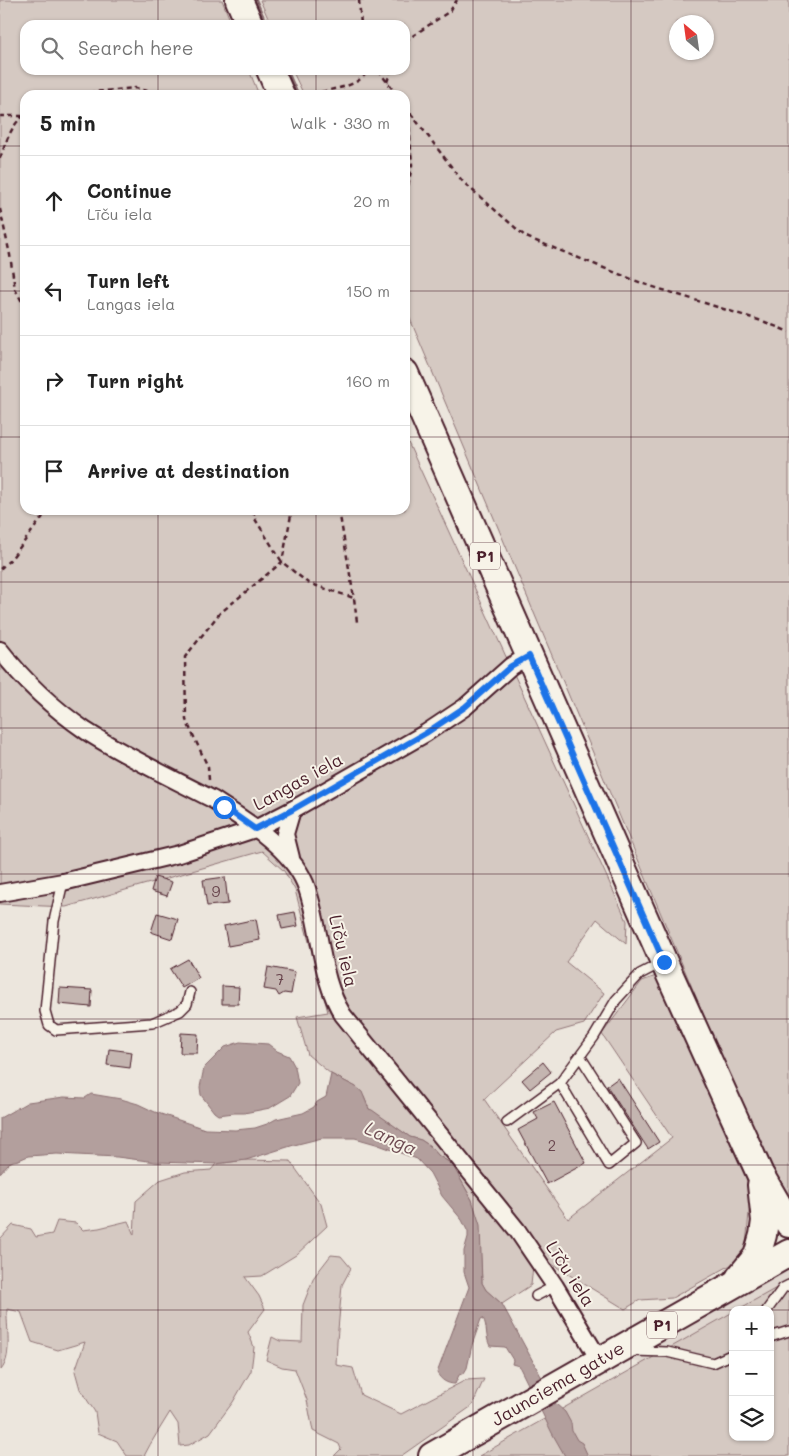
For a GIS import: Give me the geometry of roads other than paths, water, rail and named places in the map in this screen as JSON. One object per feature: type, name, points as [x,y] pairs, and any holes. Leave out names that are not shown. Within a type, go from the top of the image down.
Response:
[{"type":"main road","points":[[239,0],[248,20]]},
{"type":"main road","points":[[272,75],[279,90]]},
{"type":"main road","name":"P1","points":[[410,384],[664,962],[760,1174],[786,1255]]},
{"type":"main road","name":"P1","points":[[735,1283],[757,1256],[763,1235],[777,1223]]},
{"type":"main road","name":"Jaunciema gatve","points":[[432,1456],[786,1255]]},
{"type":"street","name":"Līču iela","points":[[0,650],[13,667],[46,700],[86,731],[125,754],[212,799],[278,845],[293,863],[304,881],[334,1001],[343,1015],[518,1230],[602,1360]]},
{"type":"street","name":"Langas iela","points":[[0,893],[63,882],[179,854],[255,829],[292,810],[426,733],[465,707],[511,666],[529,656]]},
{"type":"street","points":[[292,810],[285,834],[293,863]]},
{"type":"lane","points":[[63,882],[54,921],[45,1011],[49,1025],[56,1030],[152,1023],[180,1011],[187,1004],[190,992]]},
{"type":"lane","points":[[507,1122],[560,1083],[616,1000],[640,974],[664,962]]},
{"type":"lane","points":[[560,1083],[609,1165],[636,1143],[580,1056]]},
{"type":"lane","points":[[770,1306],[783,1288],[789,1285]]},
{"type":"lane","points":[[536,1296],[555,1286]]},
{"type":"lane","points":[[774,1336],[789,1331]]},
{"type":"lane","points":[[602,1360],[667,1352],[713,1363],[729,1356]]},
{"type":"water","points":[[240,1042],[268,1044],[277,1051],[289,1056],[295,1067],[298,1083],[290,1096],[270,1108],[218,1115],[201,1095],[200,1087],[204,1068],[225,1047]]},
{"type":"water","name":"Langa","points":[[331,1074],[362,1092],[369,1109],[410,1137],[421,1140],[439,1156],[452,1164],[472,1200],[480,1225],[482,1283],[486,1290],[502,1304],[556,1404],[565,1412],[571,1423],[572,1431],[577,1440],[582,1443],[588,1456],[565,1456],[519,1366],[512,1364],[513,1360],[505,1347],[490,1346],[483,1318],[472,1345],[467,1368],[464,1373],[459,1375],[455,1384],[444,1381],[437,1373],[469,1287],[464,1272],[464,1251],[468,1232],[462,1220],[442,1196],[430,1173],[417,1159],[355,1138],[322,1138],[246,1160],[216,1164],[156,1162],[117,1157],[57,1154],[28,1156],[13,1161],[0,1173],[0,1118],[28,1102],[64,1097],[85,1098],[91,1094],[138,1104],[155,1112],[205,1129],[235,1130],[255,1128],[276,1119],[303,1113],[314,1107],[317,1102],[326,1097]]},
{"type":"waterway","points":[[255,0],[264,20]]},
{"type":"waterway","points":[[288,75],[295,90]]}]
